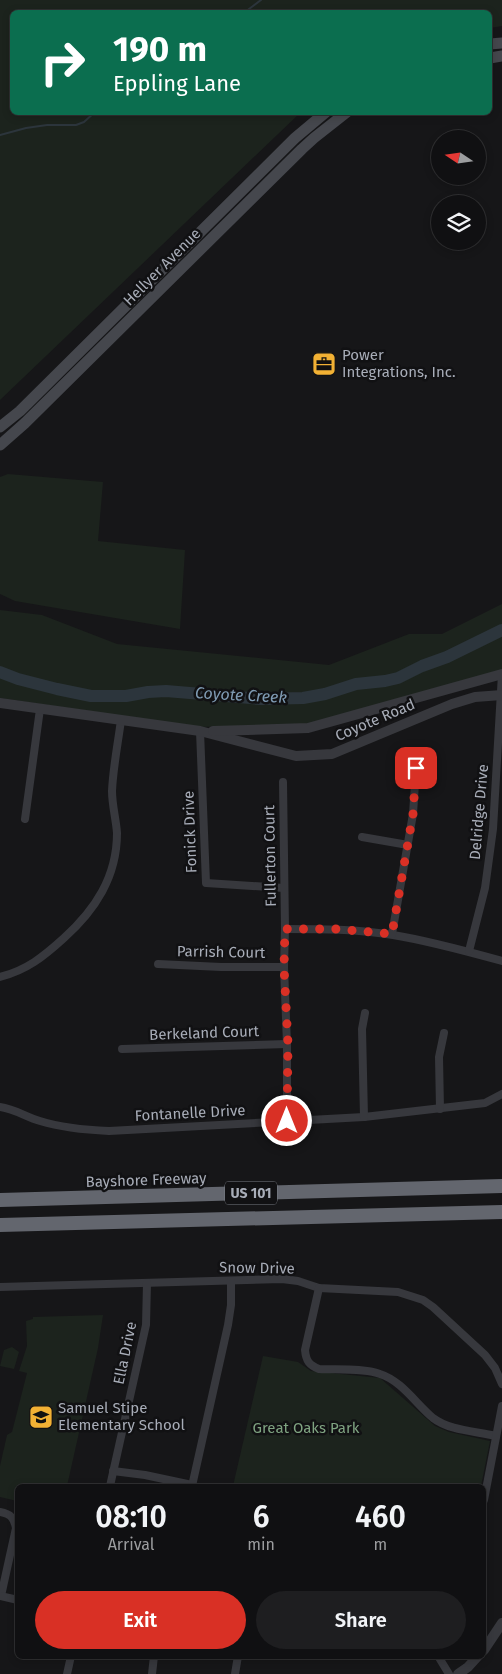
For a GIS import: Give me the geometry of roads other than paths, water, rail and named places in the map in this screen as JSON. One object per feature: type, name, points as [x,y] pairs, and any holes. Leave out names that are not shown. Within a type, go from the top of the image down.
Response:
[{"type":"highway","name":"Bayshore Freeway","points":[[0,1200],[502,1186]]},
{"type":"highway","name":"US 101","points":[[0,1225],[502,1212]]},
{"type":"main road","name":"Hellyer Avenue","points":[[0,427],[20,411],[295,138],[322,115]]},
{"type":"main road","name":"Hellyer Avenue","points":[[0,445],[25,423],[302,149],[343,115]]},
{"type":"main road","points":[[139,292],[149,300]]},
{"type":"street","name":"Delridge Drive","points":[[469,952],[485,888],[493,829],[502,674]]},
{"type":"street","name":"Coyote Road","points":[[200,731],[308,728],[502,674]]},
{"type":"street","name":"Coyote Road","points":[[0,703],[200,731],[296,756],[332,754],[452,704],[475,697],[501,695]]},
{"type":"street","points":[[25,819],[40,708]]},
{"type":"street","points":[[0,977],[19,972],[54,948],[92,910],[105,888],[113,865],[117,834],[112,789],[121,720]]},
{"type":"street","name":"Fonick Drive","points":[[200,731],[206,883],[284,888]]},
{"type":"street","points":[[392,934],[413,814],[417,753]]},
{"type":"street","name":"Fullerton Court","points":[[283,782],[284,967],[288,1044],[287,1121]]},
{"type":"street","points":[[362,837],[408,845]]},
{"type":"street","points":[[285,929],[336,929],[392,934],[502,961]]},
{"type":"street","name":"Parrish Court","points":[[158,964],[284,967]]},
{"type":"street","points":[[364,1117],[362,1030],[365,1013]]},
{"type":"street","points":[[440,1109],[439,1057],[444,1033]]},
{"type":"street","name":"Berkeland Court","points":[[122,1049],[288,1044]]},
{"type":"street","name":"Fontanelle Drive","points":[[0,1107],[11,1109],[39,1121],[72,1129],[100,1131],[364,1117],[485,1103],[502,1094]]},
{"type":"street","name":"Snow Drive","points":[[0,1287],[282,1279],[298,1281],[319,1288],[398,1292],[423,1300],[433,1307],[485,1355],[495,1368],[502,1384]]},
{"type":"street","points":[[192,1484],[228,1325],[231,1306],[231,1281]]},
{"type":"street","name":"Ella Drive","points":[[110,1484],[146,1325],[148,1283]]},
{"type":"street","points":[[319,1288],[306,1350],[306,1359],[311,1366],[319,1369],[379,1373],[397,1383],[433,1418],[441,1423],[496,1436]]},
{"type":"street","points":[[486,1489],[502,1406]]},
{"type":"street","points":[[113,1472],[145,1475],[183,1484]]},
{"type":"street","points":[[0,1512],[11,1515],[15,1521]]},
{"type":"street","points":[[15,1533],[1,1596],[15,1599]]},
{"type":"street","points":[[486,1647],[502,1623]]},
{"type":"street","points":[[67,1674],[70,1659]]},
{"type":"street","points":[[152,1674],[154,1659]]},
{"type":"street","points":[[235,1674],[238,1659]]},
{"type":"street","points":[[440,1659],[449,1674]]},
{"type":"street","points":[[458,1674],[475,1659]]},
{"type":"waterway","points":[[248,10],[261,0]]},
{"type":"waterway","points":[[0,135],[47,125],[76,125],[84,122],[92,115]]},
{"type":"waterway","name":"Coyote Creek","points":[[0,672],[18,679],[91,696],[126,696],[166,691],[261,699],[303,698],[325,694],[356,684],[398,678],[502,630]]},
{"type":"place","name":"Power Integrations, Inc.","points":[[324,364]]},
{"type":"place","name":"Samuel Stipe Elementary School","points":[[41,1417]]},
{"type":"park label","name":"Great Oaks Park","points":[[306,1428]]}]
